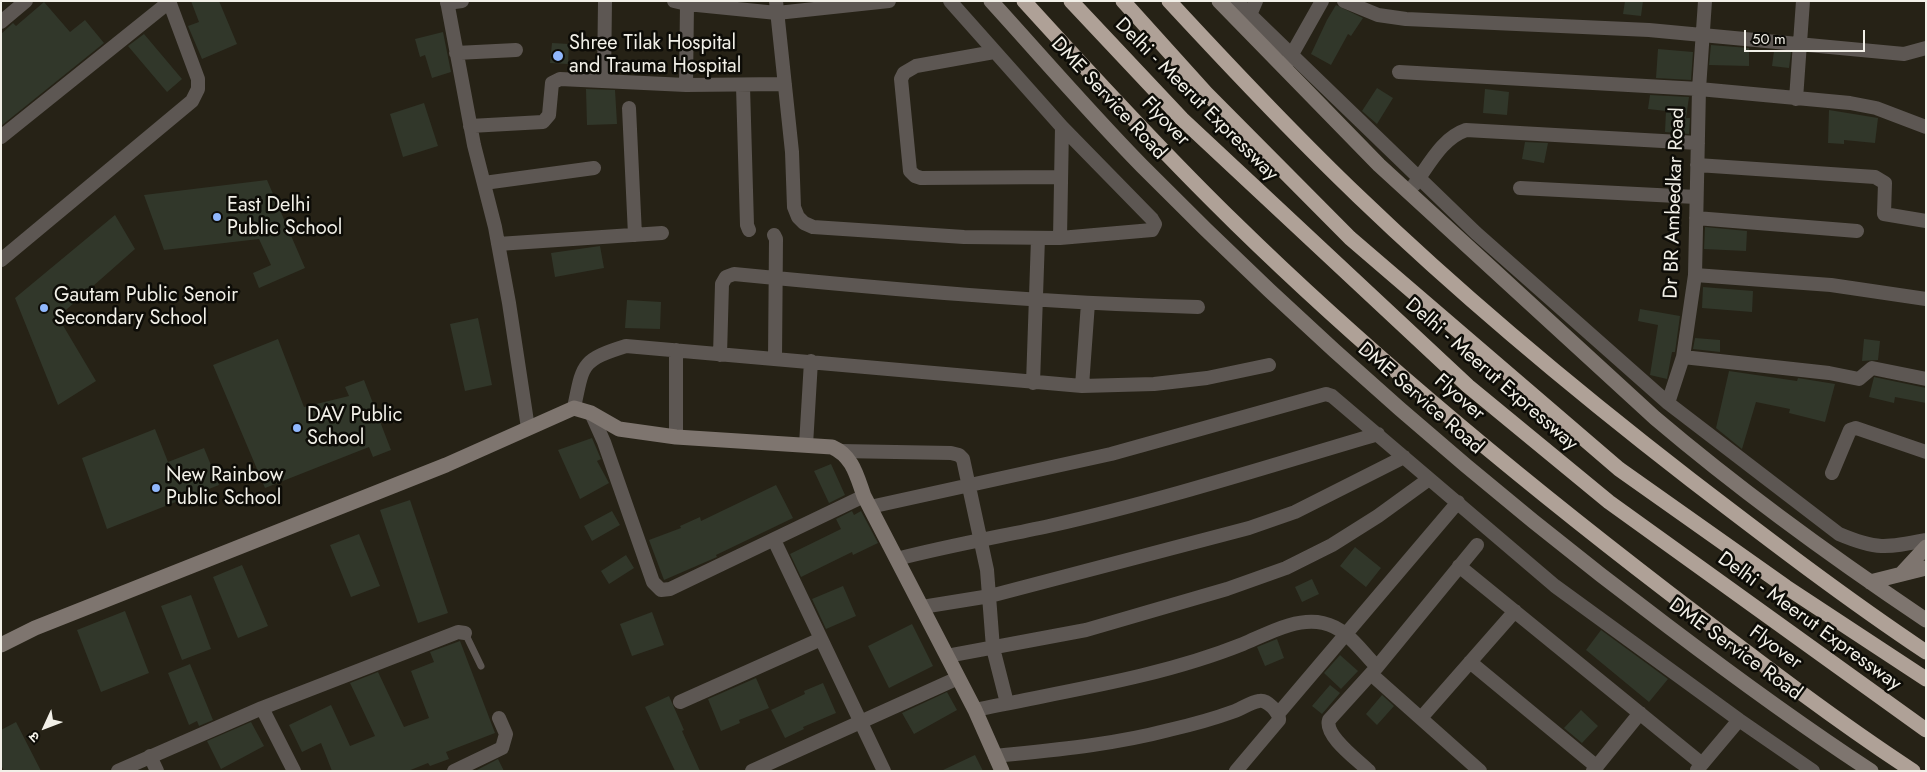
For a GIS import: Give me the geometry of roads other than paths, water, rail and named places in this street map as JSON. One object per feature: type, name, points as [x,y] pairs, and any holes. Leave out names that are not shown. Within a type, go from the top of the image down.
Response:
[{"type":"highway","name":"Flyover","points":[[1024,1],[1090,74],[1237,225],[1377,354],[1503,462],[1597,538],[1750,655],[1913,771]]},
{"type":"highway","name":"Delhi - Meerut Expressway","points":[[1071,1],[1182,120],[1468,386],[1610,502],[1926,730]]},
{"type":"highway","name":"Delhi - Meerut Expressway","points":[[1123,1],[1206,93],[1350,238],[1619,469],[1786,587],[1926,679]]},
{"type":"highway","points":[[1170,1],[1247,85],[1359,197],[1510,335],[1622,426],[1739,517],[1871,615],[1926,652]]},
{"type":"main road","name":"DME Service Road","points":[[991,1],[1140,164],[1264,287],[1436,442],[1588,566],[1772,704],[1871,771]]},
{"type":"main road","points":[[1220,1],[1287,62],[1408,192],[1687,446],[1796,530],[1926,620]]},
{"type":"main road","points":[[1,645],[35,628],[446,465],[574,408],[591,413],[619,429],[676,437],[832,447],[840,450],[851,462],[867,502],[975,710],[1002,771]]},
{"type":"main road","points":[[1900,576],[1926,547]]},
{"type":"main road","points":[[1870,582],[1926,568]]},
{"type":"street","points":[[1,22],[26,1]]},
{"type":"street","points":[[462,1],[447,2],[470,126],[498,244],[528,428]]},
{"type":"street","points":[[604,81],[605,1]]},
{"type":"street","points":[[686,85],[682,2],[776,7],[889,1]]},
{"type":"street","points":[[776,7],[792,152],[794,207],[798,217],[804,223],[813,227],[964,238],[1060,238],[1152,230],[1155,224],[1062,127],[950,1]]},
{"type":"street","points":[[1236,1],[1250,15],[1287,62],[1419,178],[1476,233],[1668,403],[1839,534],[1866,545],[1891,547],[1926,540]]},
{"type":"street","points":[[1250,15],[1256,1]]},
{"type":"street","points":[[1287,62],[1322,1]]},
{"type":"street","points":[[1344,1],[1378,15],[1406,19],[1546,23],[1702,35],[1904,54],[1926,48]]},
{"type":"street","name":"Dr BR Ambedkar Road","points":[[1668,403],[1683,357],[1695,275],[1699,89],[1705,1]]},
{"type":"street","points":[[1796,99],[1803,1]]},
{"type":"street","points":[[1,137],[169,2],[198,79],[198,89],[192,101],[1,260]]},
{"type":"street","points":[[456,53],[516,50]]},
{"type":"street","points":[[994,52],[916,66],[904,73],[901,79],[910,171],[915,176],[921,178],[1061,177]]},
{"type":"street","points":[[1399,72],[1699,89],[1850,103],[1876,108],[1926,127]]},
{"type":"street","points":[[470,126],[543,122],[548,115],[551,88],[556,80],[743,86],[785,84]]},
{"type":"street","points":[[743,86],[747,226],[749,230]]},
{"type":"street","points":[[629,108],[635,235]]},
{"type":"street","points":[[1060,238],[1062,127]]},
{"type":"street","points":[[1408,192],[1447,140],[1456,133],[1466,130],[1698,143]]},
{"type":"street","points":[[1697,165],[1875,176],[1884,183],[1884,214],[1926,221]]},
{"type":"street","points":[[484,183],[594,168]]},
{"type":"street","points":[[1520,188],[1696,197]]},
{"type":"street","points":[[1696,218],[1857,231]]},
{"type":"street","points":[[498,244],[662,233]]},
{"type":"street","points":[[774,235],[776,239],[775,359]]},
{"type":"street","points":[[1033,383],[1038,238]]},
{"type":"street","points":[[720,355],[722,284],[726,277],[734,274],[948,294],[1088,303],[1198,306]]},
{"type":"street","points":[[1695,275],[1831,285],[1926,300]]},
{"type":"street","points":[[1082,386],[1088,303]]},
{"type":"street","points":[[574,408],[582,370],[599,355],[626,346],[1082,386],[1154,384],[1207,378],[1269,365]]},
{"type":"street","points":[[676,350],[676,437]]},
{"type":"street","points":[[1683,357],[1859,379],[1872,368],[1926,379]]},
{"type":"street","points":[[806,445],[811,361]]},
{"type":"street","points":[[591,413],[604,442],[654,582],[661,590],[670,590],[774,540],[867,502],[970,485],[1172,438],[1326,394],[1340,401],[1429,480],[1458,502],[1555,586],[1739,720],[1813,771]]},
{"type":"street","points":[[1832,474],[1850,430],[1856,428],[1926,452]]},
{"type":"street","points":[[896,559],[981,538],[1049,526],[1138,503],[1378,434]]},
{"type":"street","points":[[840,450],[959,455],[963,459],[981,538],[990,596],[993,648],[1007,703]]},
{"type":"street","points":[[922,607],[990,596],[1212,539],[1295,512],[1404,457]]},
{"type":"street","points":[[947,656],[1094,628],[1227,589],[1286,568],[1332,545],[1378,516],[1429,480]]},
{"type":"street","points":[[1278,714],[1458,502]]},
{"type":"street","points":[[774,540],[884,771]]},
{"type":"street","points":[[1369,771],[1334,738],[1328,725],[1334,714],[1374,670],[1477,546]]},
{"type":"street","points":[[1459,566],[1640,713],[1700,768],[1739,720]]},
{"type":"street","points":[[1421,718],[1515,611]]},
{"type":"street","points":[[975,710],[1130,678],[1237,646],[1290,625],[1322,623],[1346,633],[1374,670],[1421,718],[1480,771]]},
{"type":"street","points":[[118,771],[262,708],[458,632],[465,633]]},
{"type":"street","points":[[680,702],[821,639]]},
{"type":"street","points":[[1470,662],[1595,769],[1640,713]]},
{"type":"street","points":[[752,771],[772,767],[861,722],[958,678]]},
{"type":"street","points":[[995,756],[1076,748],[1145,736],[1235,711],[1259,700],[1264,701],[1278,714],[1279,720],[1236,771]]},
{"type":"street","points":[[262,708],[294,771]]},
{"type":"street","points":[[454,771],[502,748],[506,734],[499,718]]},
{"type":"street","points":[[150,756],[157,771]]},
{"type":"lane","points":[[465,633],[481,666]]},
{"type":"place","name":"Shree Tilak Hospital and Trauma Hospital","points":[[558,56]]},
{"type":"place","name":"East Delhi Public School","points":[[217,217]]},
{"type":"place","name":"Gautam Public Senoir Secondary School","points":[[44,308]]},
{"type":"place","name":"DAV Public School","points":[[297,428]]},
{"type":"place","name":"New Rainbow Public School","points":[[156,488]]}]
